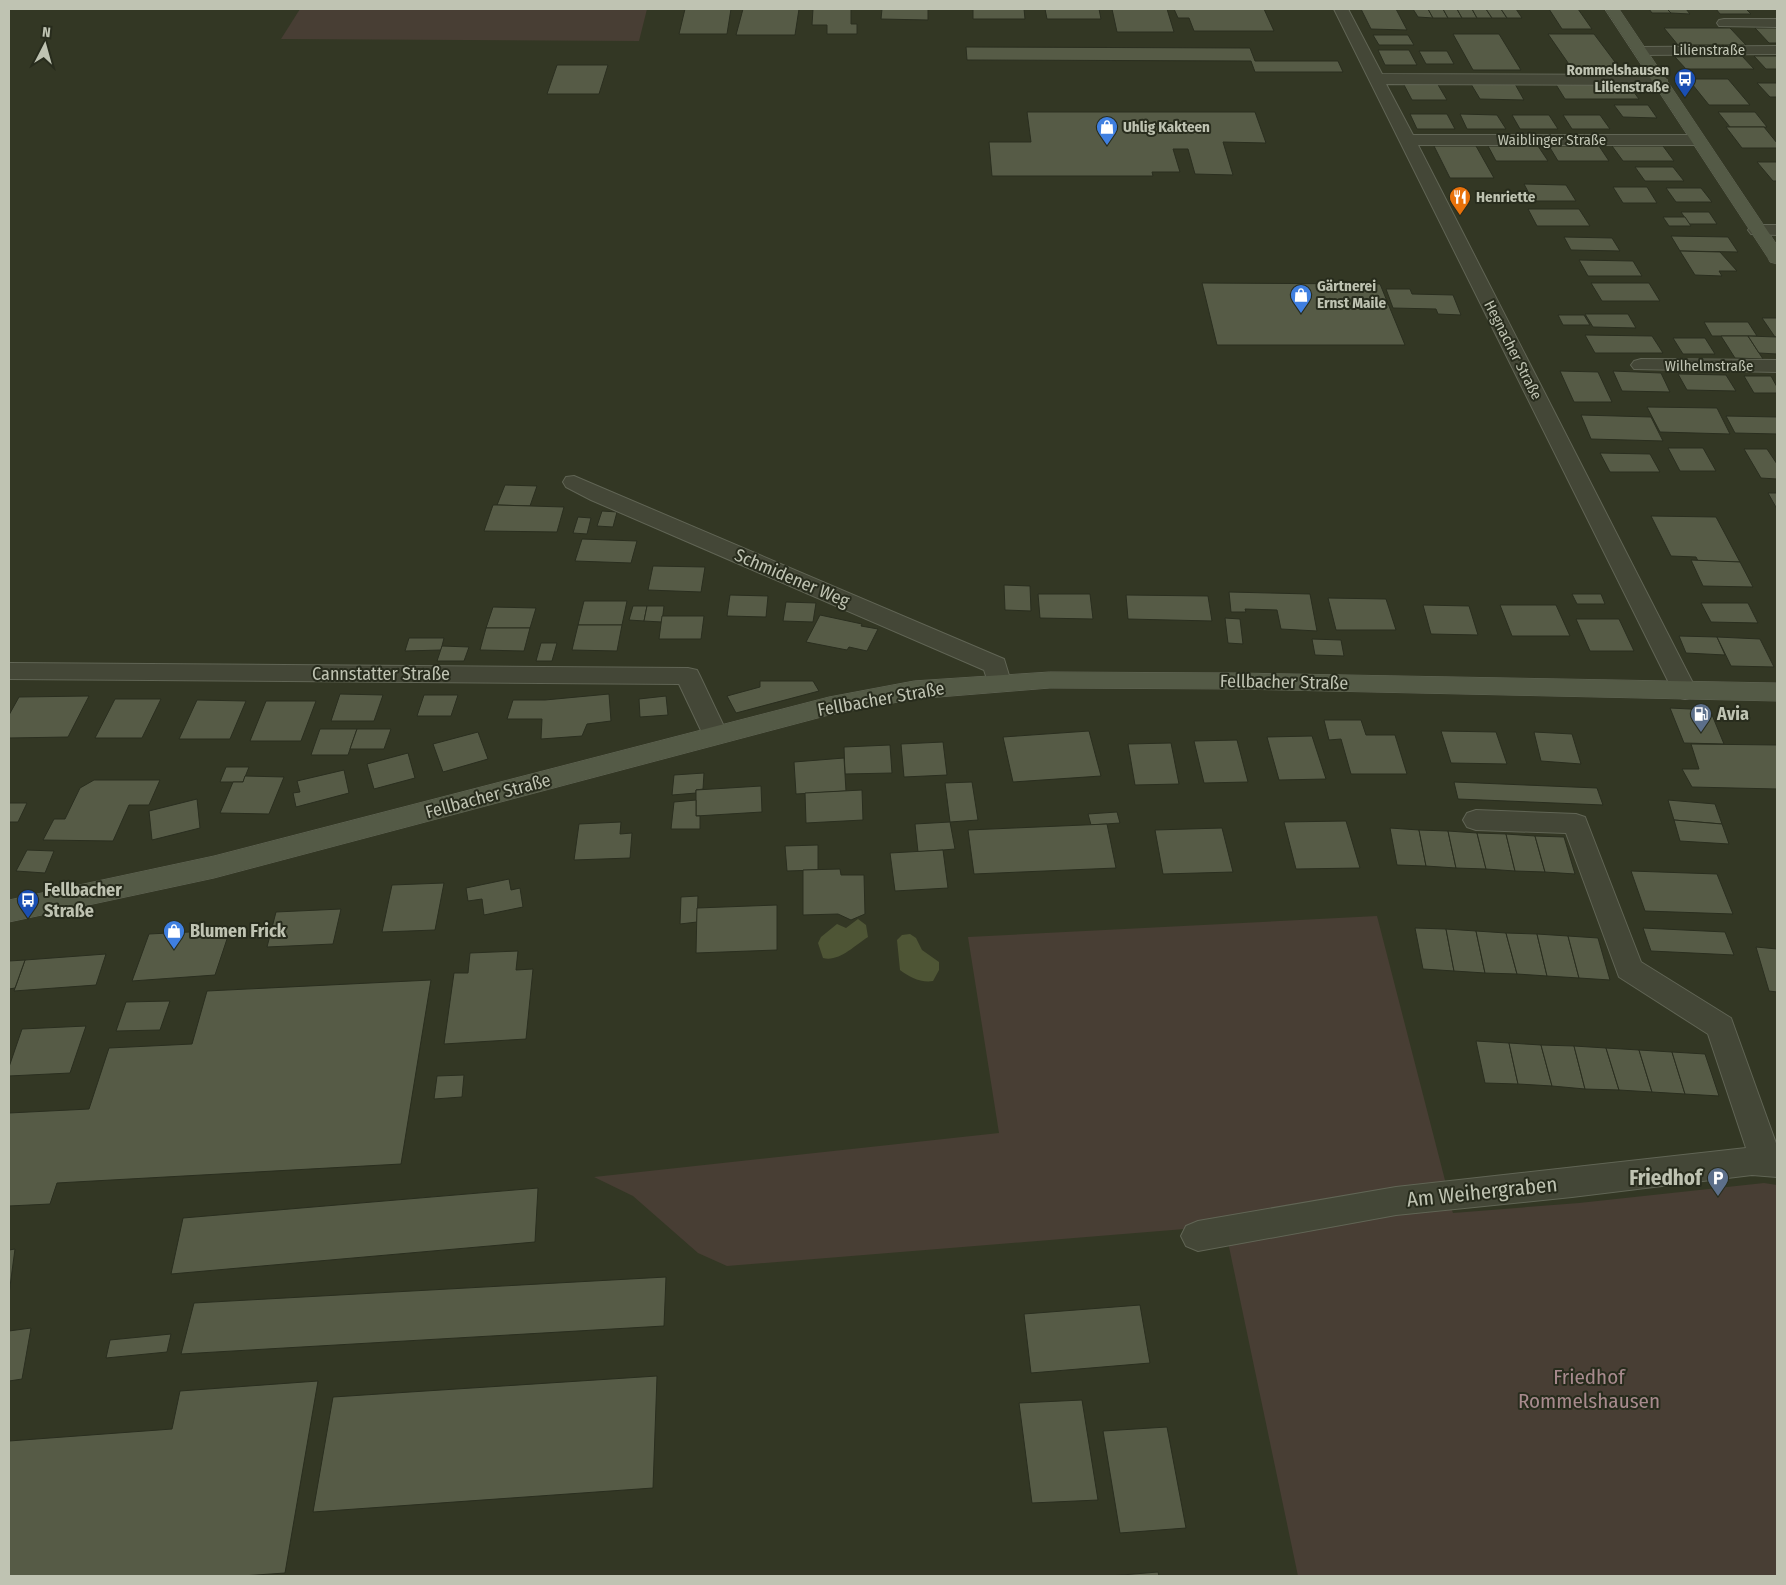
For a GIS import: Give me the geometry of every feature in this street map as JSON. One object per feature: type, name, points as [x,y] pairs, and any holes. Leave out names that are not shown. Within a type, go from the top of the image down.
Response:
[{"type":"main road","points":[[1612,9],[1697,140],[1777,258]]},
{"type":"main road","name":"Fellbacher Straße","points":[[9,911],[214,867],[829,706],[904,692],[1000,682],[1050,680],[1237,681],[1777,692]]},
{"type":"street","name":"Hegnacher Straße","points":[[1341,9],[1378,79],[1685,691]]},
{"type":"street","points":[[1724,22],[1777,23]]},
{"type":"street","name":"Lilienstraße","points":[[1641,51],[1777,50]]},
{"type":"street","points":[[1378,79],[1659,80]]},
{"type":"street","name":"Waiblinger Straße","points":[[1407,140],[1697,140]]},
{"type":"street","points":[[1757,230],[1777,230]]},
{"type":"street","name":"Wilhelmstraße","points":[[1641,365],[1777,366]]},
{"type":"street","name":"Schmidener Weg","points":[[574,482],[599,495],[995,665],[1000,682]]},
{"type":"street","name":"Cannstatter Straße","points":[[9,671],[688,676],[715,735]]},
{"type":"street","name":"Am Weihergraben","points":[[1198,1236],[1396,1200],[1572,1183],[1752,1161],[1772,1163],[1720,1027],[1629,970],[1576,824],[1476,820]]},
{"type":"green space","points":[[300,9],[647,9],[639,41],[281,39]]},
{"type":"green space","points":[[1377,916],[1447,1188],[1197,1228],[727,1266],[698,1253],[633,1196],[594,1177],[999,1133],[968,937]]},
{"type":"green space","name":"Friedhof Rommelshausen","points":[[1764,1183],[1777,1185],[1777,1576],[1298,1576],[1228,1242],[1450,1205],[1453,1213],[1579,1203]]},
{"type":"shaded area","points":[[858,919],[866,925],[868,937],[852,949],[835,958],[823,958],[818,943],[821,937],[837,924],[846,928]]},
{"type":"shaded area","points":[[910,934],[916,938],[922,950],[939,962],[939,970],[933,981],[915,979],[900,970],[897,940],[902,935]]},
{"type":"building","points":[[685,9],[731,9],[727,34],[679,34]]},
{"type":"building","points":[[743,9],[799,9],[795,35],[736,35]]},
{"type":"building","points":[[813,9],[851,9],[851,24],[857,24],[857,34],[827,34],[827,25],[812,25]]},
{"type":"building","points":[[882,9],[928,9],[928,20],[881,19]]},
{"type":"building","points":[[973,9],[1024,9],[1025,19],[973,19]]},
{"type":"building","points":[[1045,9],[1099,9],[1101,19],[1047,19]]},
{"type":"building","points":[[1112,9],[1167,9],[1174,32],[1117,32]]},
{"type":"building","points":[[1174,9],[1264,9],[1274,31],[1194,31],[1189,18],[1178,18]]},
{"type":"building","points":[[1361,9],[1396,9],[1407,30],[1371,29]]},
{"type":"building","points":[[1413,9],[1428,9],[1433,18],[1418,17]]},
{"type":"building","points":[[1428,9],[1443,9],[1448,18],[1433,18]]},
{"type":"building","points":[[1443,9],[1457,9],[1462,18],[1448,18]]},
{"type":"building","points":[[1457,9],[1472,9],[1477,18],[1462,18]]},
{"type":"building","points":[[1472,9],[1486,9],[1492,18],[1477,18]]},
{"type":"building","points":[[1486,9],[1501,9],[1507,18],[1492,18]]},
{"type":"building","points":[[1501,9],[1516,9],[1522,18],[1507,18]]},
{"type":"building","points":[[1549,9],[1578,9],[1592,29],[1562,29]]},
{"type":"building","points":[[1649,9],[1667,9],[1671,13],[1652,13]]},
{"type":"building","points":[[1667,9],[1686,9],[1690,14],[1671,13]]},
{"type":"building","points":[[1716,9],[1746,9],[1751,14],[1720,14]]},
{"type":"building","points":[[1664,28],[1730,28],[1746,45],[1678,45]]},
{"type":"building","points":[[1755,28],[1777,28],[1777,43],[1769,43]]},
{"type":"building","points":[[1453,34],[1499,34],[1521,70],[1473,70]]},
{"type":"building","points":[[1548,34],[1594,34],[1621,70],[1573,70]]},
{"type":"building","points":[[1373,35],[1408,35],[1414,45],[1379,45]]},
{"type":"building","points":[[966,47],[1250,48],[1255,61],[1338,61],[1343,72],[1255,72],[1251,61],[967,60]]},
{"type":"building","points":[[1378,50],[1409,50],[1417,65],[1385,65]]},
{"type":"building","points":[[1419,51],[1447,51],[1454,64],[1426,64]]},
{"type":"building","points":[[1742,56],[1754,69],[1686,69],[1675,57]]},
{"type":"building","points":[[1754,56],[1777,56],[1777,69],[1766,69]]},
{"type":"building","points":[[557,65],[608,65],[599,94],[547,94]]},
{"type":"building","points":[[1688,79],[1728,79],[1750,105],[1709,105]]},
{"type":"building","points":[[1403,83],[1437,83],[1447,100],[1412,100]]},
{"type":"building","points":[[1555,83],[1628,84],[1639,99],[1565,99]]},
{"type":"building","points":[[1757,83],[1777,83],[1777,97],[1770,97]]},
{"type":"building","points":[[1471,84],[1515,84],[1524,100],[1480,99]]},
{"type":"building","points":[[1614,105],[1648,105],[1657,118],[1623,117]]},
{"type":"building","name":"Uhlig Kakteen","points":[[1027,112],[1255,112],[1266,143],[1223,142],[1233,175],[1195,174],[1188,149],[1173,149],[1180,172],[1152,172],[1153,176],[992,176],[989,142],[1031,142]]},
{"type":"building","points":[[1718,112],[1755,112],[1767,127],[1730,127]]},
{"type":"building","points":[[1410,114],[1447,114],[1455,129],[1417,129]]},
{"type":"building","points":[[1460,114],[1497,115],[1506,129],[1467,129]]},
{"type":"building","points":[[1512,115],[1549,115],[1558,129],[1520,129]]},
{"type":"building","points":[[1563,115],[1600,115],[1610,129],[1572,129]]},
{"type":"building","points":[[1726,127],[1764,127],[1777,143],[1777,148],[1742,148]]},
{"type":"building","points":[[1434,146],[1476,146],[1494,178],[1450,178]]},
{"type":"building","points":[[1488,146],[1538,146],[1548,161],[1496,161]]},
{"type":"building","points":[[1549,146],[1599,146],[1609,161],[1558,161]]},
{"type":"building","points":[[1612,146],[1663,146],[1674,161],[1623,161]]},
{"type":"building","points":[[1757,162],[1777,162],[1777,181],[1773,181]]},
{"type":"building","points":[[1635,167],[1673,167],[1684,181],[1645,181]]},
{"type":"building","points":[[1524,184],[1566,185],[1576,201],[1533,201]]},
{"type":"building","points":[[1613,187],[1647,187],[1657,203],[1623,203]]},
{"type":"building","points":[[1666,188],[1701,188],[1712,202],[1676,202]]},
{"type":"building","points":[[1528,209],[1579,209],[1590,226],[1537,226]]},
{"type":"building","points":[[1681,212],[1709,212],[1717,224],[1689,224]]},
{"type":"building","points":[[1663,217],[1685,217],[1691,226],[1669,226]]},
{"type":"building","points":[[1671,236],[1728,237],[1738,252],[1680,251]]},
{"type":"building","points":[[1564,237],[1612,238],[1620,251],[1571,250]]},
{"type":"building","points":[[1680,251],[1720,252],[1737,271],[1719,271],[1722,276],[1695,275]]},
{"type":"building","points":[[1579,260],[1633,261],[1642,276],[1588,276]]},
{"type":"building","name":"Gärtnerei Ernst Maile","points":[[1202,283],[1380,284],[1405,345],[1217,345]]},
{"type":"building","points":[[1591,283],[1649,283],[1660,301],[1602,301]]},
{"type":"building","points":[[1386,289],[1410,289],[1412,294],[1453,295],[1461,315],[1438,314],[1436,309],[1393,308]]},
{"type":"building","points":[[1585,314],[1628,314],[1636,328],[1593,327]]},
{"type":"building","points":[[1558,315],[1584,315],[1590,325],[1563,325]]},
{"type":"building","points":[[1762,318],[1777,318],[1777,337],[1775,337]]},
{"type":"building","points":[[1704,322],[1748,322],[1757,336],[1712,336]]},
{"type":"building","points":[[1585,335],[1652,336],[1663,353],[1595,353]]},
{"type":"building","points":[[1721,336],[1748,336],[1763,359],[1735,358]]},
{"type":"building","points":[[1748,336],[1777,337],[1777,354],[1759,353]]},
{"type":"building","points":[[1673,338],[1705,338],[1715,354],[1683,354]]},
{"type":"building","points":[[1560,371],[1598,372],[1612,402],[1574,402]]},
{"type":"building","points":[[1613,371],[1661,373],[1670,392],[1622,391]]},
{"type":"building","points":[[1678,374],[1726,375],[1736,391],[1687,390]]},
{"type":"building","points":[[1744,376],[1771,376],[1777,387],[1777,393],[1754,393]]},
{"type":"building","points":[[1647,407],[1717,408],[1730,434],[1660,432]]},
{"type":"building","points":[[1581,415],[1651,417],[1663,441],[1591,439]]},
{"type":"building","points":[[1726,416],[1777,417],[1777,434],[1735,433]]},
{"type":"building","points":[[1668,448],[1703,448],[1716,471],[1680,471]]},
{"type":"building","points":[[1744,449],[1767,449],[1777,464],[1777,479],[1761,478]]},
{"type":"building","points":[[1600,453],[1650,454],[1660,472],[1610,472]]},
{"type":"building","points":[[505,485],[537,486],[530,506],[497,505]]},
{"type":"building","points":[[1768,493],[1777,493],[1777,509]]},
{"type":"building","points":[[493,505],[564,507],[557,532],[484,531]]},
{"type":"building","points":[[602,511],[617,512],[613,527],[597,526]]},
{"type":"building","points":[[1651,516],[1716,517],[1740,562],[1698,561],[1696,557],[1671,556]]},
{"type":"building","points":[[578,517],[591,518],[587,534],[573,533]]},
{"type":"building","points":[[582,539],[637,541],[631,563],[575,561]]},
{"type":"building","points":[[1691,560],[1740,562],[1753,587],[1703,586]]},
{"type":"building","points":[[653,566],[705,567],[701,592],[648,590]]},
{"type":"building","points":[[1004,585],[1030,586],[1031,611],[1005,610]]},
{"type":"building","points":[[1229,592],[1310,594],[1317,631],[1281,629],[1277,610],[1245,609],[1246,612],[1231,612]]},
{"type":"building","points":[[1038,594],[1090,594],[1093,619],[1040,618]]},
{"type":"building","points":[[1572,594],[1601,594],[1605,604],[1577,604]]},
{"type":"building","points":[[730,595],[768,596],[766,617],[727,616]]},
{"type":"building","points":[[1126,595],[1208,596],[1212,621],[1128,619]]},
{"type":"building","points":[[1328,598],[1386,599],[1396,630],[1336,630]]},
{"type":"building","points":[[584,601],[627,601],[622,625],[578,625]]},
{"type":"building","points":[[786,602],[816,603],[813,622],[783,621]]},
{"type":"building","points":[[1701,603],[1748,603],[1758,623],[1711,622]]},
{"type":"building","points":[[1423,605],[1469,606],[1478,635],[1431,634]]},
{"type":"building","points":[[1500,605],[1556,605],[1570,636],[1512,636]]},
{"type":"building","points":[[633,606],[647,606],[644,621],[629,620]]},
{"type":"building","points":[[647,606],[664,606],[662,622],[644,621]]},
{"type":"building","points":[[493,607],[536,608],[530,628],[486,628]]},
{"type":"building","points":[[820,615],[878,629],[867,651],[849,647],[847,650],[806,642]]},
{"type":"building","points":[[662,616],[704,616],[701,639],[659,639]]},
{"type":"building","points":[[1225,618],[1240,619],[1243,644],[1228,643]]},
{"type":"building","points":[[1576,619],[1619,619],[1634,651],[1590,651]]},
{"type":"building","points":[[578,625],[622,625],[617,651],[572,650]]},
{"type":"building","points":[[486,628],[530,628],[524,651],[480,650]]},
{"type":"building","points":[[1679,636],[1717,637],[1725,655],[1686,653]]},
{"type":"building","points":[[1717,637],[1760,639],[1774,667],[1731,666]]},
{"type":"building","points":[[409,638],[444,638],[441,650],[405,651]]},
{"type":"building","points":[[1312,639],[1341,640],[1344,656],[1315,655]]},
{"type":"building","points":[[541,643],[557,643],[552,661],[536,661]]},
{"type":"building","points":[[442,646],[469,647],[464,661],[437,661]]},
{"type":"building","points":[[760,681],[813,681],[819,691],[736,713],[727,696],[760,687]]},
{"type":"building","points":[[340,694],[383,695],[374,721],[331,721]]},
{"type":"building","points":[[609,694],[611,721],[587,724],[582,736],[541,739],[542,719],[507,719],[513,700],[545,700]]},
{"type":"building","points":[[424,695],[458,695],[451,716],[417,716]]},
{"type":"building","points":[[89,696],[68,737],[9,738],[9,715],[19,697]]},
{"type":"building","points":[[666,696],[668,715],[640,717],[639,699]]},
{"type":"building","points":[[115,699],[161,699],[142,738],[95,738]]},
{"type":"building","points":[[197,700],[246,701],[230,739],[179,739]]},
{"type":"building","points":[[266,701],[316,701],[301,741],[250,741]]},
{"type":"building","points":[[1670,708],[1710,710],[1724,744],[1684,743]]},
{"type":"building","points":[[1324,720],[1361,720],[1366,735],[1395,735],[1407,774],[1351,774],[1341,739],[1329,740]]},
{"type":"building","points":[[320,729],[357,729],[348,755],[311,755]]},
{"type":"building","points":[[357,729],[391,729],[384,749],[350,749]]},
{"type":"building","points":[[1089,731],[1101,776],[1013,782],[1003,737]]},
{"type":"building","points":[[1441,731],[1496,732],[1507,764],[1451,763]]},
{"type":"building","points":[[478,732],[488,759],[443,772],[433,744]]},
{"type":"building","points":[[1534,732],[1572,734],[1581,764],[1541,761]]},
{"type":"building","points":[[1312,736],[1326,779],[1279,780],[1267,737]]},
{"type":"building","points":[[1237,740],[1248,782],[1204,783],[1194,741]]},
{"type":"building","points":[[943,742],[947,775],[904,777],[901,744]]},
{"type":"building","points":[[1171,743],[1179,784],[1135,785],[1128,744]]},
{"type":"building","points":[[1691,744],[1777,745],[1777,789],[1692,787],[1682,769],[1699,769]]},
{"type":"building","points":[[890,745],[892,773],[845,774],[844,747]]},
{"type":"building","points":[[408,753],[415,778],[374,789],[367,764]]},
{"type":"building","points":[[844,758],[846,791],[796,794],[794,762]]},
{"type":"building","points":[[226,767],[249,767],[243,782],[220,782]]},
{"type":"building","points":[[344,770],[349,793],[296,807],[293,793],[300,792],[297,781]]},
{"type":"building","points":[[704,773],[703,789],[696,790],[696,793],[672,795],[674,775]]},
{"type":"building","points":[[245,776],[284,777],[269,814],[220,813],[233,782],[243,782]]},
{"type":"building","points":[[94,780],[160,780],[149,805],[129,805],[113,841],[43,840],[54,819],[65,819],[80,788]]},
{"type":"building","points":[[972,782],[978,820],[950,822],[945,783]]},
{"type":"building","points":[[1454,782],[1597,788],[1603,805],[1458,799]]},
{"type":"building","points":[[761,786],[762,812],[696,816],[696,790]]},
{"type":"building","points":[[862,790],[863,820],[806,823],[805,793]]},
{"type":"building","points":[[197,799],[200,828],[152,840],[149,811]]},
{"type":"building","points":[[696,800],[696,816],[700,816],[700,829],[671,829],[674,802]]},
{"type":"building","points":[[1668,800],[1715,804],[1722,824],[1674,820]]},
{"type":"building","points":[[9,803],[27,803],[18,822],[10,822],[9,825]]},
{"type":"building","points":[[1117,812],[1120,823],[1091,825],[1088,814]]},
{"type":"building","points":[[1674,820],[1722,824],[1729,844],[1680,841]]},
{"type":"building","points":[[1346,821],[1360,868],[1296,869],[1284,822]]},
{"type":"building","points":[[621,822],[620,834],[632,833],[630,858],[574,860],[579,824]]},
{"type":"building","points":[[950,822],[955,849],[918,852],[915,824]]},
{"type":"building","points":[[1107,824],[1116,868],[974,874],[968,830]]},
{"type":"building","points":[[1222,828],[1233,872],[1163,874],[1155,830]]},
{"type":"building","points":[[1390,828],[1419,830],[1426,866],[1397,865]]},
{"type":"building","points":[[1419,830],[1448,831],[1456,868],[1426,866]]},
{"type":"building","points":[[1448,831],[1477,833],[1486,869],[1456,868]]},
{"type":"building","points":[[1477,833],[1506,834],[1515,871],[1486,869]]},
{"type":"building","points":[[1506,834],[1535,836],[1545,872],[1515,871]]},
{"type":"building","points":[[1535,836],[1564,837],[1575,874],[1545,872]]},
{"type":"building","points":[[818,845],[818,870],[787,871],[785,846]]},
{"type":"building","points":[[27,850],[54,851],[45,873],[16,871]]},
{"type":"building","points":[[943,850],[948,888],[895,891],[890,853]]},
{"type":"building","points":[[840,869],[841,875],[864,875],[865,914],[851,920],[838,914],[803,915],[803,870]]},
{"type":"building","points":[[1631,871],[1717,874],[1733,914],[1645,911]]},
{"type":"building","points":[[509,879],[511,890],[520,888],[523,907],[484,915],[482,899],[468,901],[466,888]]},
{"type":"building","points":[[444,883],[435,930],[382,932],[392,885]]},
{"type":"building","points":[[698,896],[697,922],[680,924],[681,897]]},
{"type":"building","points":[[777,905],[777,950],[696,953],[697,908]]},
{"type":"building","points":[[341,909],[333,944],[267,947],[276,912]]},
{"type":"building","points":[[1415,928],[1446,929],[1454,971],[1423,969]]},
{"type":"building","points":[[1643,928],[1725,932],[1734,955],[1651,951]]},
{"type":"building","points":[[1446,929],[1476,931],[1485,973],[1454,971]]},
{"type":"building","points":[[230,930],[215,975],[132,981],[149,934]]},
{"type":"building","points":[[1476,931],[1506,933],[1517,974],[1485,973]]},
{"type":"building","points":[[1506,933],[1537,934],[1547,976],[1517,974]]},
{"type":"building","points":[[1537,934],[1568,936],[1579,978],[1547,976]]},
{"type":"building","points":[[1568,936],[1598,938],[1610,980],[1579,978]]},
{"type":"building","points":[[1756,947],[1777,949],[1777,992],[1769,991]]},
{"type":"building","points":[[518,951],[516,970],[533,969],[526,1039],[444,1044],[454,973],[468,973],[470,953]]},
{"type":"building","points":[[106,954],[96,985],[14,991],[25,960]]},
{"type":"building","points":[[25,960],[15,988],[9,989],[9,961]]},
{"type":"building","points":[[431,980],[401,1164],[57,1183],[50,1204],[9,1206],[9,1113],[89,1109],[109,1048],[192,1044],[207,991]]},
{"type":"building","points":[[170,1001],[160,1030],[116,1031],[126,1002]]},
{"type":"building","points":[[86,1026],[70,1073],[9,1076],[9,1067],[22,1029]]},
{"type":"building","points":[[1476,1041],[1509,1043],[1518,1084],[1485,1083]]},
{"type":"building","points":[[1509,1043],[1541,1045],[1552,1086],[1518,1084]]},
{"type":"building","points":[[1541,1045],[1574,1046],[1585,1089],[1552,1086]]},
{"type":"building","points":[[1574,1046],[1606,1048],[1619,1090],[1585,1089]]},
{"type":"building","points":[[1606,1048],[1639,1050],[1652,1092],[1619,1090]]},
{"type":"building","points":[[1639,1050],[1672,1052],[1685,1094],[1652,1092]]},
{"type":"building","points":[[1672,1052],[1705,1054],[1719,1096],[1685,1094]]},
{"type":"building","points":[[464,1075],[462,1097],[434,1099],[437,1076]]},
{"type":"building","points":[[538,1188],[535,1242],[171,1274],[183,1218]]},
{"type":"building","points":[[15,1249],[9,1294],[9,1250]]},
{"type":"building","points":[[666,1277],[664,1326],[181,1354],[194,1303]]},
{"type":"building","points":[[1140,1305],[1150,1363],[1031,1373],[1024,1314]]},
{"type":"building","points":[[31,1328],[22,1379],[9,1381],[9,1331]]},
{"type":"building","points":[[171,1334],[167,1352],[106,1358],[110,1340]]},
{"type":"building","points":[[657,1376],[653,1488],[313,1512],[333,1397]]},
{"type":"building","points":[[318,1381],[285,1573],[242,1576],[9,1576],[9,1441],[172,1429],[180,1391]]},
{"type":"building","points":[[1082,1400],[1098,1500],[1032,1503],[1019,1403]]},
{"type":"building","points":[[1167,1427],[1186,1528],[1120,1533],[1103,1431]]},
{"type":"building","points":[[1158,1572],[1159,1576],[1110,1576]]},
{"type":"place","name":"Rommelshausen Lilienstraße","points":[[1685,98]]},
{"type":"place","name":"Uhlig Kakteen","points":[[1107,146]]},
{"type":"place","name":"Henriette","points":[[1460,216]]},
{"type":"place","name":"Gärtnerei Ernst Maile","points":[[1301,314]]},
{"type":"place","name":"Avia","points":[[1701,733]]},
{"type":"place","name":"Fellbacher Straße","points":[[28,919]]},
{"type":"place","name":"Blumen Frick","points":[[174,950]]},
{"type":"place","name":"Friedhof","points":[[1718,1197]]}]
